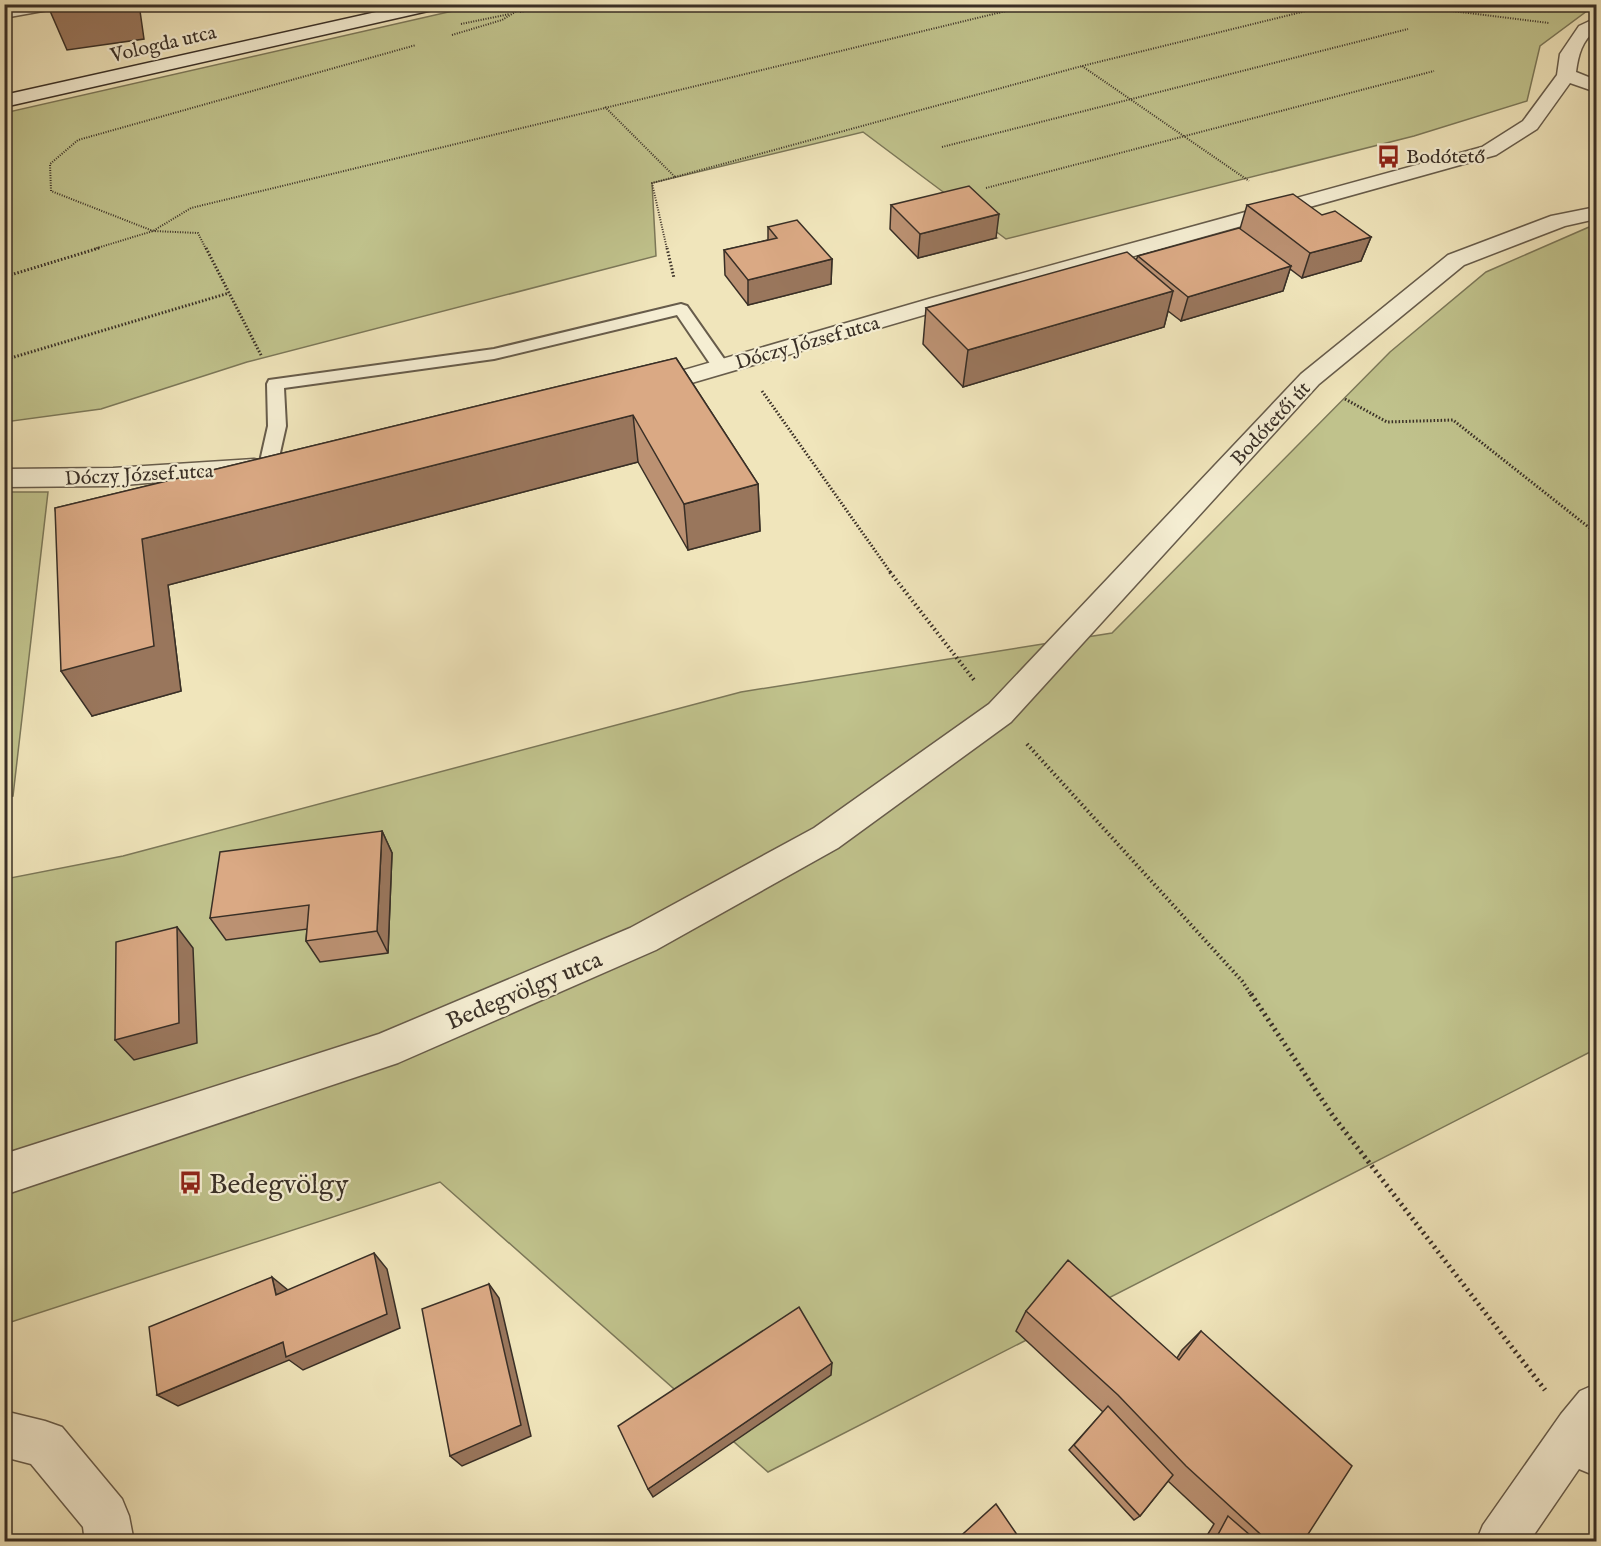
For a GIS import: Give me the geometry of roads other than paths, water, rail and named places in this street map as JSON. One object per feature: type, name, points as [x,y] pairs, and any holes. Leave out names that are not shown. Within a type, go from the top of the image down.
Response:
[{"type":"street","points":[[4,13],[54,4]]},
{"type":"street","name":"Vologda utca","points":[[4,101],[437,4]]},
{"type":"street","name":"Dóczy József utca","points":[[619,397],[1489,151],[1530,125],[1566,75],[1569,54],[1591,27]]},
{"type":"street","points":[[1566,75],[1596,86]]},
{"type":"street","name":"Bodótetői út","points":[[1000,713],[1310,379],[1456,260],[1558,221],[1596,213]]},
{"type":"street","name":"Dóczy József utca","points":[[4,478],[112,477],[280,465]]},
{"type":"street","name":"Bedegvölgy utca","points":[[4,1176],[384,1050],[643,939],[826,838],[1000,713]]},
{"type":"street","points":[[1500,1542],[1590,1430]]},
{"type":"street","points":[[4,1434],[45,1444],[105,1516],[110,1542]]},
{"type":"lane","points":[[280,465],[275,384],[494,354],[681,309],[731,364]]},
{"type":"place","name":"Bodótető","points":[[1388,156]]},
{"type":"place","name":"Bedegvölgy","points":[[191,1183]]}]
